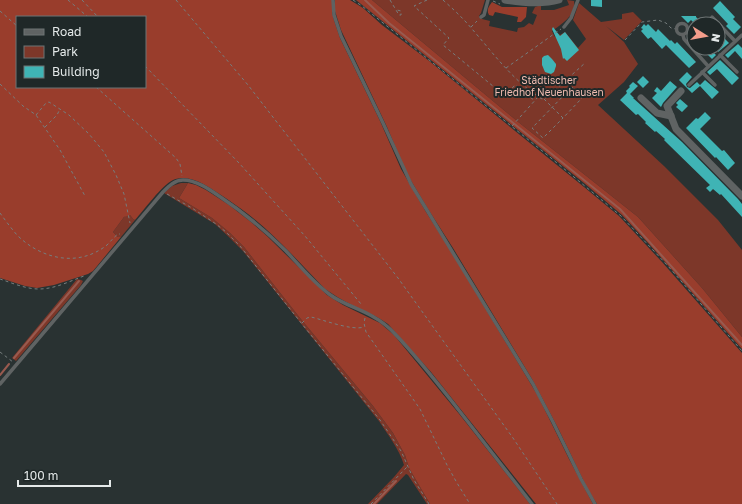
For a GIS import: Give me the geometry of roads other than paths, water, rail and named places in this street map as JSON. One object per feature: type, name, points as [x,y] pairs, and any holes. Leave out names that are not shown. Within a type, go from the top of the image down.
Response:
[{"type":"street","points":[[505,0],[540,3],[559,0]]},
{"type":"street","points":[[681,91],[667,106],[676,129],[742,196]]},
{"type":"street","points":[[641,98],[657,113],[672,116]]},
{"type":"lane","points":[[333,0],[335,18],[341,36],[411,184],[533,384],[581,480],[595,504]]},
{"type":"lane","points":[[481,17],[484,15],[488,0]]},
{"type":"lane","points":[[564,27],[571,18],[578,0]]},
{"type":"lane","points":[[682,35],[688,30],[686,25],[679,24],[676,29],[679,34],[682,35],[708,66]]},
{"type":"lane","points":[[726,32],[735,41]]},
{"type":"lane","points":[[726,49],[742,35]]},
{"type":"lane","points":[[689,86],[719,56]]},
{"type":"lane","points":[[721,56],[737,72]]},
{"type":"lane","points":[[702,72],[715,85]]},
{"type":"lane","points":[[0,384],[163,192],[174,183],[183,180],[190,181],[199,184],[235,207],[253,221],[277,242],[330,295],[344,304],[368,314],[390,329],[440,387],[532,504]]},
{"type":"waterway","points":[[365,0],[389,23],[620,209],[742,345]]},
{"type":"waterway","points":[[14,358],[79,281]]},
{"type":"waterway","points":[[0,375],[9,364]]},
{"type":"waterway","points":[[374,504],[396,481]]},
{"type":"park label","name":"Städtischer Friedhof Neuenhausen","points":[[549,86]]}]
